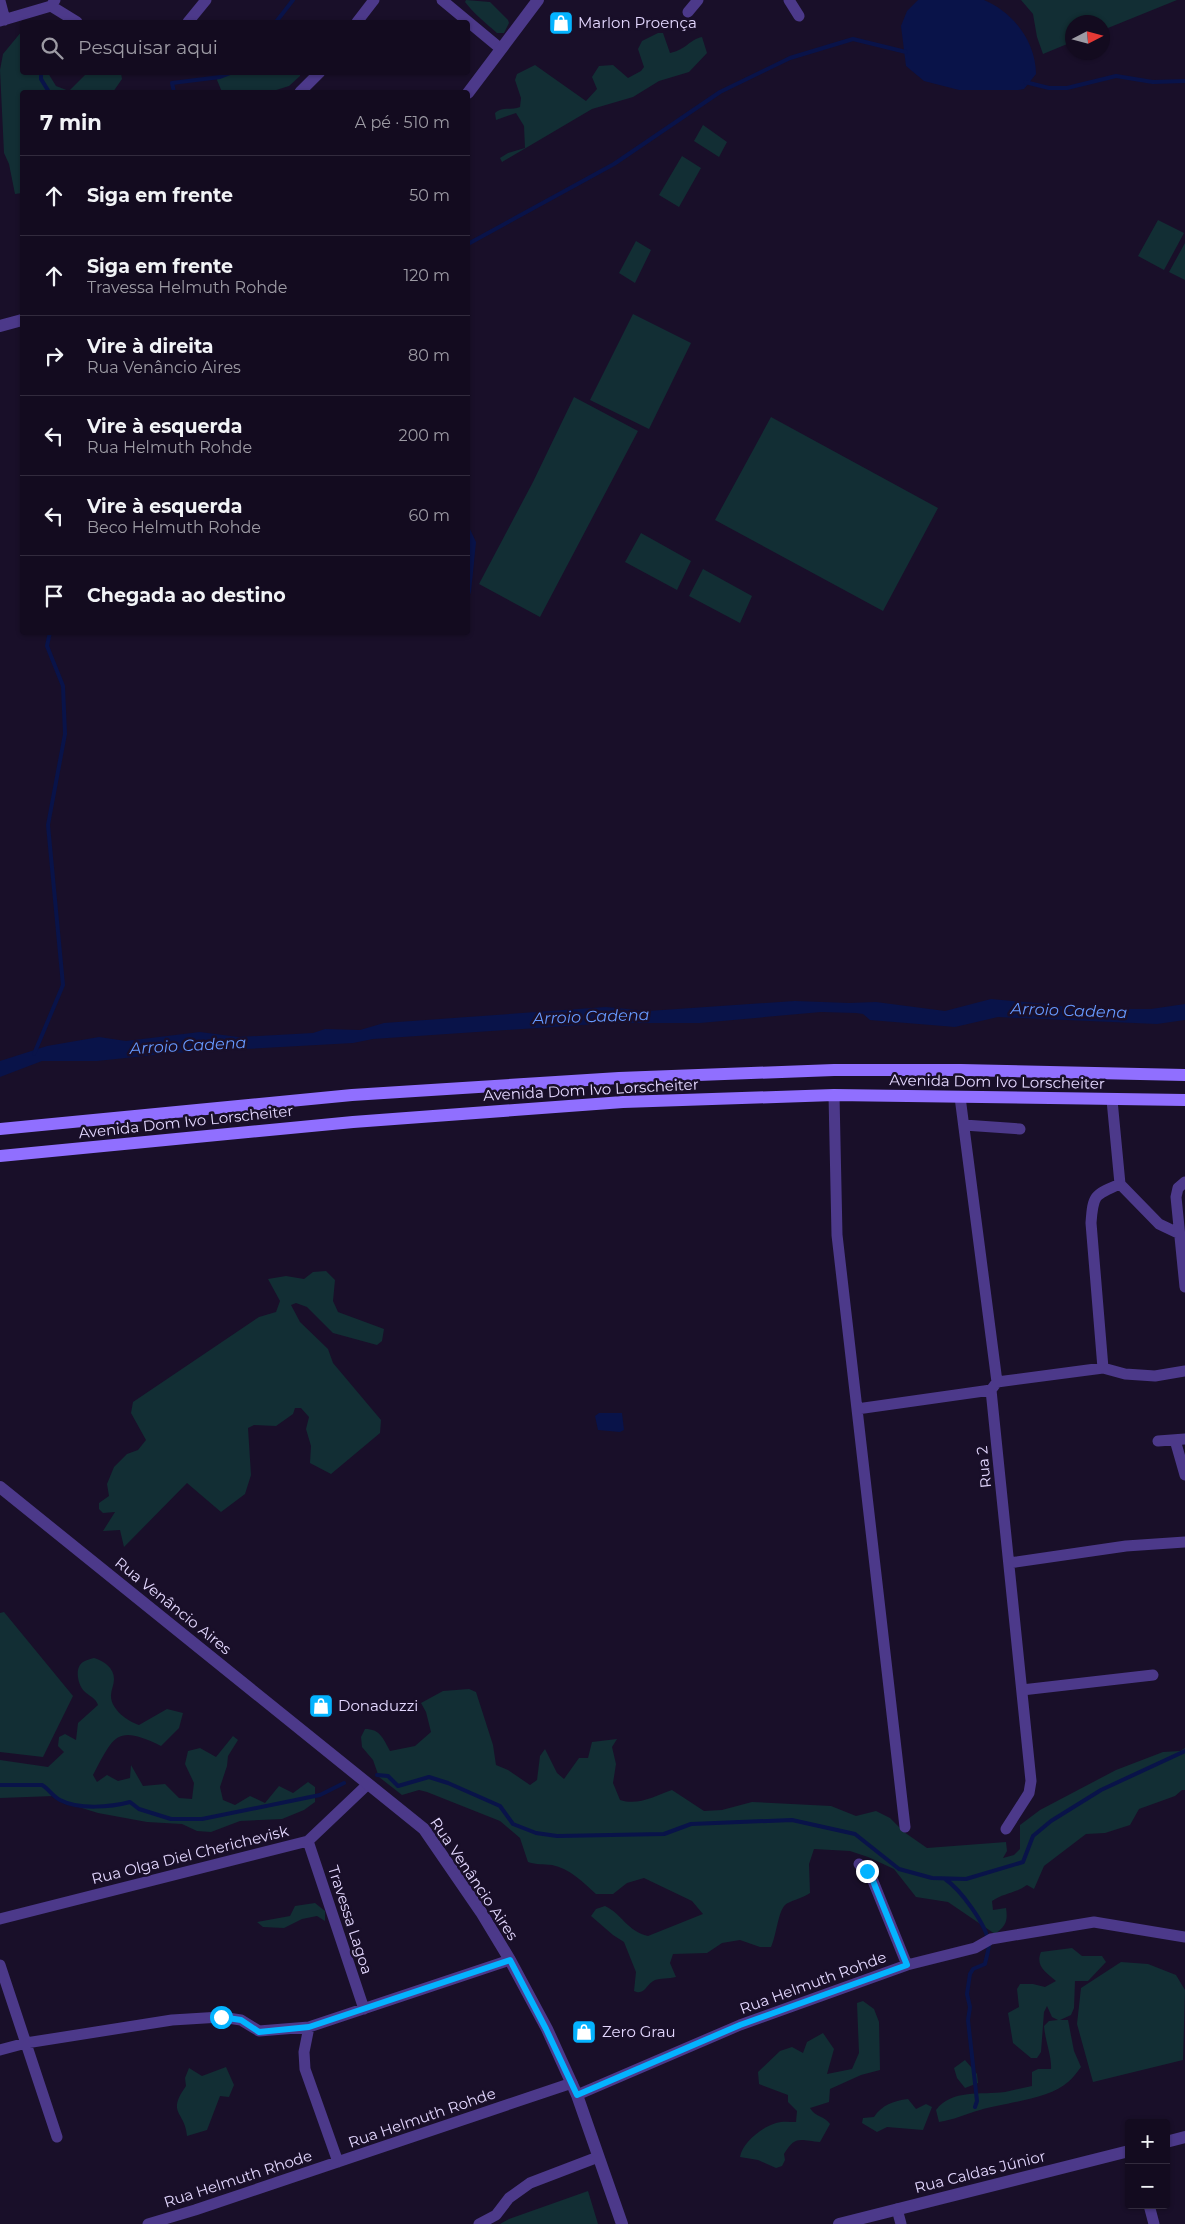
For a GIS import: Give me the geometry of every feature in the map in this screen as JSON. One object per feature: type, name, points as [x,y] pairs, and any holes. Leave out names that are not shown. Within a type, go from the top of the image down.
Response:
[{"type":"main road","name":"Avenida Dom Ivo Lorscheiter","points":[[0,1129],[352,1095],[619,1078],[834,1070],[971,1070],[1185,1075]]},
{"type":"main road","name":"Avenida Dom Ivo Lorscheiter","points":[[0,1156],[353,1122],[624,1102],[834,1095],[1185,1100]]},
{"type":"street","points":[[190,20],[206,0]]},
{"type":"street","points":[[359,20],[374,0]]},
{"type":"street","points":[[442,0],[466,20]]},
{"type":"street","points":[[470,90],[538,0]]},
{"type":"street","points":[[688,12],[698,0]]},
{"type":"street","points":[[788,0],[799,16]]},
{"type":"street","points":[[0,1],[3,20],[53,3],[74,20]]},
{"type":"street","points":[[470,23],[501,49]]},
{"type":"street","points":[[302,90],[317,75]]},
{"type":"street","points":[[0,326],[20,321]]},
{"type":"street","points":[[834,1095],[837,1234],[905,1827]]},
{"type":"street","name":"Rua 2","points":[[960,1097],[994,1386],[1009,1563],[1031,1781],[1029,1793],[1006,1829]]},
{"type":"street","points":[[1112,1100],[1120,1184],[1159,1224],[1180,1234]]},
{"type":"street","points":[[964,1125],[1020,1129]]},
{"type":"street","points":[[1185,1182],[1178,1188],[1176,1197],[1185,1287]]},
{"type":"street","points":[[1103,1368],[1091,1224],[1093,1204],[1099,1193],[1120,1184]]},
{"type":"street","points":[[857,1409],[1103,1368],[1125,1374],[1155,1376],[1185,1371]]},
{"type":"street","points":[[1158,1441],[1180,1439],[1185,1475]]},
{"type":"street","name":"Rua Venâncio Aires","points":[[0,1487],[424,1829],[481,1912],[510,1960],[546,2029],[577,2095],[622,2224]]},
{"type":"street","points":[[1009,1563],[1126,1546],[1185,1542]]},
{"type":"street","points":[[1022,1690],[1153,1675]]},
{"type":"street","name":"Rua Olga Diel Cherichevisk","points":[[0,1919],[308,1841],[368,1784]]},
{"type":"street","name":"Travessa Lagoa","points":[[308,1841],[364,2009]]},
{"type":"street","points":[[859,1864],[873,1881],[907,1965]]},
{"type":"street","name":"Rua Helmuth Rohde","points":[[577,2095],[740,2025],[907,1965],[975,1948],[991,1938],[1094,1922],[1185,1937]]},
{"type":"street","points":[[0,2050],[172,2020],[221,2017],[241,2020],[259,2032],[309,2027],[510,1960]]},
{"type":"street","points":[[0,1965],[57,2137]]},
{"type":"street","points":[[309,2027],[304,2052],[305,2069],[338,2162]]},
{"type":"street","name":"Rua Helmuth Rohde","points":[[338,2162],[572,2083]]},
{"type":"street","points":[[1170,2141],[1185,2137]]},
{"type":"street","name":"Rua Caldas Júnior","points":[[839,2224],[1125,2152]]},
{"type":"street","points":[[479,2224],[496,2215],[509,2198],[530,2183],[598,2157]]},
{"type":"street","name":"Rua Helmuth Rhode","points":[[148,2224],[338,2162]]},
{"type":"street","points":[[897,2209],[901,2224]]},
{"type":"street","points":[[1150,2209],[1154,2224]]},
{"type":"green space","points":[[466,0],[490,2],[508,20],[509,23],[504,33],[497,33],[472,10],[465,2]]},
{"type":"green space","points":[[1021,0],[1177,0],[1110,27],[1110,15],[1065,15],[1065,45],[1043,54],[1037,37],[1033,14]]},
{"type":"green space","points":[[20,33],[20,75],[49,75],[56,86],[66,90],[20,90],[20,193],[15,194],[9,164],[4,153],[0,70],[3,54]]},
{"type":"green space","points":[[658,33],[663,33],[670,53],[680,50],[702,37],[707,53],[689,72],[659,81],[633,97],[592,109],[502,162],[500,158],[508,153],[525,148],[524,126],[516,113],[496,120],[495,113],[501,110],[520,107],[521,98],[515,80],[517,74],[535,65],[586,101],[597,89],[592,77],[599,66],[613,65],[628,78],[641,71],[644,67],[638,49],[642,41]]},
{"type":"green space","points":[[85,75],[121,75],[122,79],[114,90],[70,90]]},
{"type":"green space","points":[[219,75],[300,75],[289,86],[276,90],[221,90],[217,80]]},
{"type":"green space","points":[[703,125],[727,142],[719,157],[694,141]]},
{"type":"green space","points":[[682,156],[701,168],[679,207],[659,195]]},
{"type":"green space","points":[[1158,220],[1184,233],[1164,270],[1138,256]]},
{"type":"green space","points":[[636,241],[651,250],[635,283],[619,273]]},
{"type":"green space","points":[[1185,243],[1185,280],[1169,272]]},
{"type":"green space","points":[[633,314],[691,343],[649,429],[590,400]]},
{"type":"green space","points":[[574,397],[638,431],[540,617],[479,584],[533,482]]},
{"type":"green space","points":[[771,417],[938,508],[883,611],[715,520]]},
{"type":"green space","points":[[641,533],[691,561],[677,590],[625,562]]},
{"type":"green space","points":[[703,569],[752,596],[740,623],[689,596]]},
{"type":"green space","points":[[326,1271],[335,1280],[333,1301],[338,1312],[384,1329],[382,1341],[377,1345],[333,1333],[307,1307],[296,1303],[291,1305],[300,1322],[328,1349],[333,1363],[381,1420],[380,1433],[331,1474],[310,1463],[311,1446],[306,1429],[309,1417],[301,1408],[295,1408],[293,1414],[276,1426],[254,1425],[248,1428],[251,1475],[245,1494],[221,1512],[187,1483],[124,1547],[120,1530],[103,1531],[115,1512],[103,1513],[99,1509],[99,1503],[109,1496],[107,1484],[114,1467],[127,1454],[138,1450],[146,1440],[131,1413],[133,1402],[259,1317],[276,1312],[280,1301],[268,1279],[286,1276],[304,1279],[313,1272]]},
{"type":"green space","points":[[4,1612],[73,1696],[43,1757],[0,1752],[0,1613]]},
{"type":"green space","points":[[94,1658],[105,1663],[114,1675],[111,1700],[120,1714],[130,1721],[139,1725],[167,1709],[183,1713],[179,1728],[161,1746],[134,1736],[125,1735],[118,1738],[106,1751],[93,1775],[97,1782],[107,1775],[118,1781],[130,1778],[131,1765],[143,1786],[165,1784],[179,1798],[192,1799],[194,1783],[185,1764],[188,1751],[200,1748],[216,1757],[233,1736],[238,1740],[228,1756],[227,1766],[220,1787],[223,1800],[235,1805],[250,1796],[265,1803],[279,1786],[293,1793],[308,1782],[315,1787],[315,1802],[304,1810],[282,1819],[240,1821],[211,1832],[197,1831],[182,1824],[147,1822],[98,1813],[69,1804],[54,1796],[0,1798],[0,1760],[48,1767],[64,1752],[58,1746],[59,1737],[65,1734],[76,1740],[78,1723],[98,1705],[82,1688],[78,1676],[80,1665]]},
{"type":"green space","points":[[469,1689],[476,1692],[493,1745],[496,1765],[508,1770],[530,1785],[537,1780],[540,1756],[545,1749],[557,1773],[564,1779],[579,1758],[588,1758],[592,1742],[617,1739],[612,1747],[616,1764],[613,1783],[620,1800],[627,1802],[640,1801],[672,1790],[704,1811],[722,1810],[752,1802],[831,1806],[856,1816],[876,1811],[890,1818],[904,1832],[927,1848],[1006,1842],[1007,1851],[1003,1858],[1014,1855],[1020,1849],[1020,1825],[1040,1810],[1116,1770],[1163,1752],[1180,1751],[1185,1748],[1185,1790],[1182,1790],[1175,1796],[1139,1809],[1130,1825],[1105,1833],[1086,1834],[1044,1866],[1034,1889],[1027,1885],[992,1901],[993,1910],[1006,1908],[1007,1913],[1005,1923],[995,1934],[948,1902],[916,1897],[894,1869],[850,1851],[814,1849],[809,1864],[810,1893],[785,1905],[771,1947],[760,1947],[740,1940],[722,1943],[707,1953],[673,1954],[670,1963],[676,1977],[655,1980],[643,1991],[638,1992],[634,1991],[636,1972],[624,1942],[591,1916],[596,1909],[605,1906],[616,1913],[635,1931],[648,1936],[703,1914],[692,1901],[644,1878],[627,1883],[613,1894],[596,1894],[564,1869],[552,1865],[528,1862],[520,1838],[500,1821],[427,1792],[419,1790],[402,1795],[379,1777],[373,1760],[362,1747],[361,1737],[365,1729],[378,1733],[390,1751],[415,1746],[431,1732],[426,1712],[421,1703],[443,1691]]},
{"type":"green space","points":[[315,1903],[325,1911],[325,1921],[317,1916],[302,1919],[284,1928],[263,1927],[257,1922],[290,1916],[295,1906]]},
{"type":"green space","points":[[1072,1948],[1082,1956],[1102,1956],[1106,1962],[1088,1981],[1075,1981],[1074,2008],[1071,2015],[1060,2020],[1068,2020],[1074,2051],[1081,2067],[1068,2082],[1050,2093],[939,2122],[936,2110],[950,2099],[968,2094],[1005,2092],[1032,2086],[1032,2072],[1038,2069],[1051,2069],[1044,2026],[1049,2021],[1058,2020],[1052,2017],[1047,2006],[1044,2012],[1041,2052],[1037,2058],[1031,2058],[1013,2043],[1008,2013],[1019,2007],[1017,1989],[1020,1984],[1033,1984],[1045,1987],[1056,1981],[1040,1965],[1041,1952]]},
{"type":"green space","points":[[1121,1962],[1148,1964],[1176,1975],[1185,1990],[1183,2060],[1093,2082],[1077,2024],[1081,1988]]},
{"type":"green space","points":[[863,2001],[874,2009],[879,2022],[880,2070],[861,2075],[830,2089],[829,2102],[810,2108],[830,2124],[820,2142],[799,2140],[791,2144],[784,2154],[785,2160],[782,2166],[776,2168],[758,2160],[740,2157],[744,2146],[765,2128],[778,2122],[796,2122],[797,2111],[788,2102],[788,2095],[759,2084],[758,2072],[780,2051],[792,2047],[803,2053],[807,2042],[823,2033],[834,2049],[827,2074],[852,2069],[859,2053],[857,2003]]},
{"type":"green space","points":[[965,2060],[977,2074],[978,2083],[965,2088],[957,2078],[954,2068]]},
{"type":"green space","points":[[226,2067],[234,2085],[229,2097],[220,2096],[207,2130],[187,2136],[186,2128],[178,2112],[177,2102],[186,2086],[185,2078],[189,2068],[202,2076]]},
{"type":"green space","points":[[908,2099],[916,2109],[926,2104],[932,2107],[923,2130],[887,2127],[877,2132],[862,2123],[863,2118],[874,2117],[888,2104]]},
{"type":"green space","points":[[588,2191],[598,2224],[500,2224],[509,2219]]},
{"type":"water","points":[[918,0],[984,0],[995,5],[1013,20],[1027,40],[1035,62],[1036,74],[1024,89],[1018,90],[959,90],[924,81],[906,66],[901,26],[907,11]]},
{"type":"water","points":[[470,529],[476,542],[470,595]]},
{"type":"water","name":"Arroio Cadena","points":[[991,999],[1057,1005],[1072,1009],[1151,1009],[1185,1004],[1185,1020],[1157,1024],[998,1017],[955,1027],[870,1020],[863,1014],[856,1013],[821,1012],[700,1023],[611,1023],[373,1039],[353,1043],[173,1053],[97,1061],[42,1061],[0,1077],[0,1061],[47,1046],[99,1037],[126,1041],[200,1032],[238,1037],[313,1033],[325,1029],[360,1030],[384,1023],[606,1007],[648,1011],[795,1001],[876,1002],[945,1011]]},
{"type":"water","points":[[599,1413],[622,1413],[624,1430],[620,1432],[598,1430],[595,1416]]},
{"type":"waterway","points":[[278,20],[293,0]]},
{"type":"waterway","points":[[470,243],[614,164],[720,92],[790,58],[853,39],[906,52]]},
{"type":"waterway","points":[[41,75],[41,79],[48,90]]},
{"type":"waterway","points":[[174,90],[172,83],[225,75]]},
{"type":"waterway","points":[[1025,82],[1049,88],[1067,88],[1116,76],[1153,82],[1185,81]]},
{"type":"waterway","points":[[34,1054],[63,985],[48,825],[65,734],[63,686],[47,646],[49,635]]},
{"type":"waterway","points":[[377,1775],[388,1776],[398,1786],[429,1777],[448,1783],[500,1806],[513,1824],[536,1833],[557,1836],[664,1834],[691,1824],[792,1820],[855,1834],[899,1869],[932,1878],[966,1879],[1023,1862],[1033,1836],[1051,1821],[1101,1790],[1185,1751]]},
{"type":"waterway","points":[[0,1785],[42,1785],[57,1798],[76,1805],[105,1806],[130,1802],[139,1809],[171,1819],[202,1819],[320,1795],[344,1783]]},
{"type":"waterway","points":[[945,1879],[972,1908],[983,1927],[989,1944],[985,1964],[973,1969],[970,1974],[967,1994],[970,2007],[968,2020],[977,2101],[975,2107]]},
{"type":"place","name":"Marlon Proença","points":[[561,23]]},
{"type":"place","name":"Donaduzzi","points":[[321,1706]]},
{"type":"place","name":"Zero Grau","points":[[584,2032]]},
{"type":"route","points":[[221,2017],[241,2020],[259,2032],[292,2027],[309,2027],[510,1960],[546,2029],[577,2095],[740,2025],[907,1965],[873,1881],[867,1871]]}]
